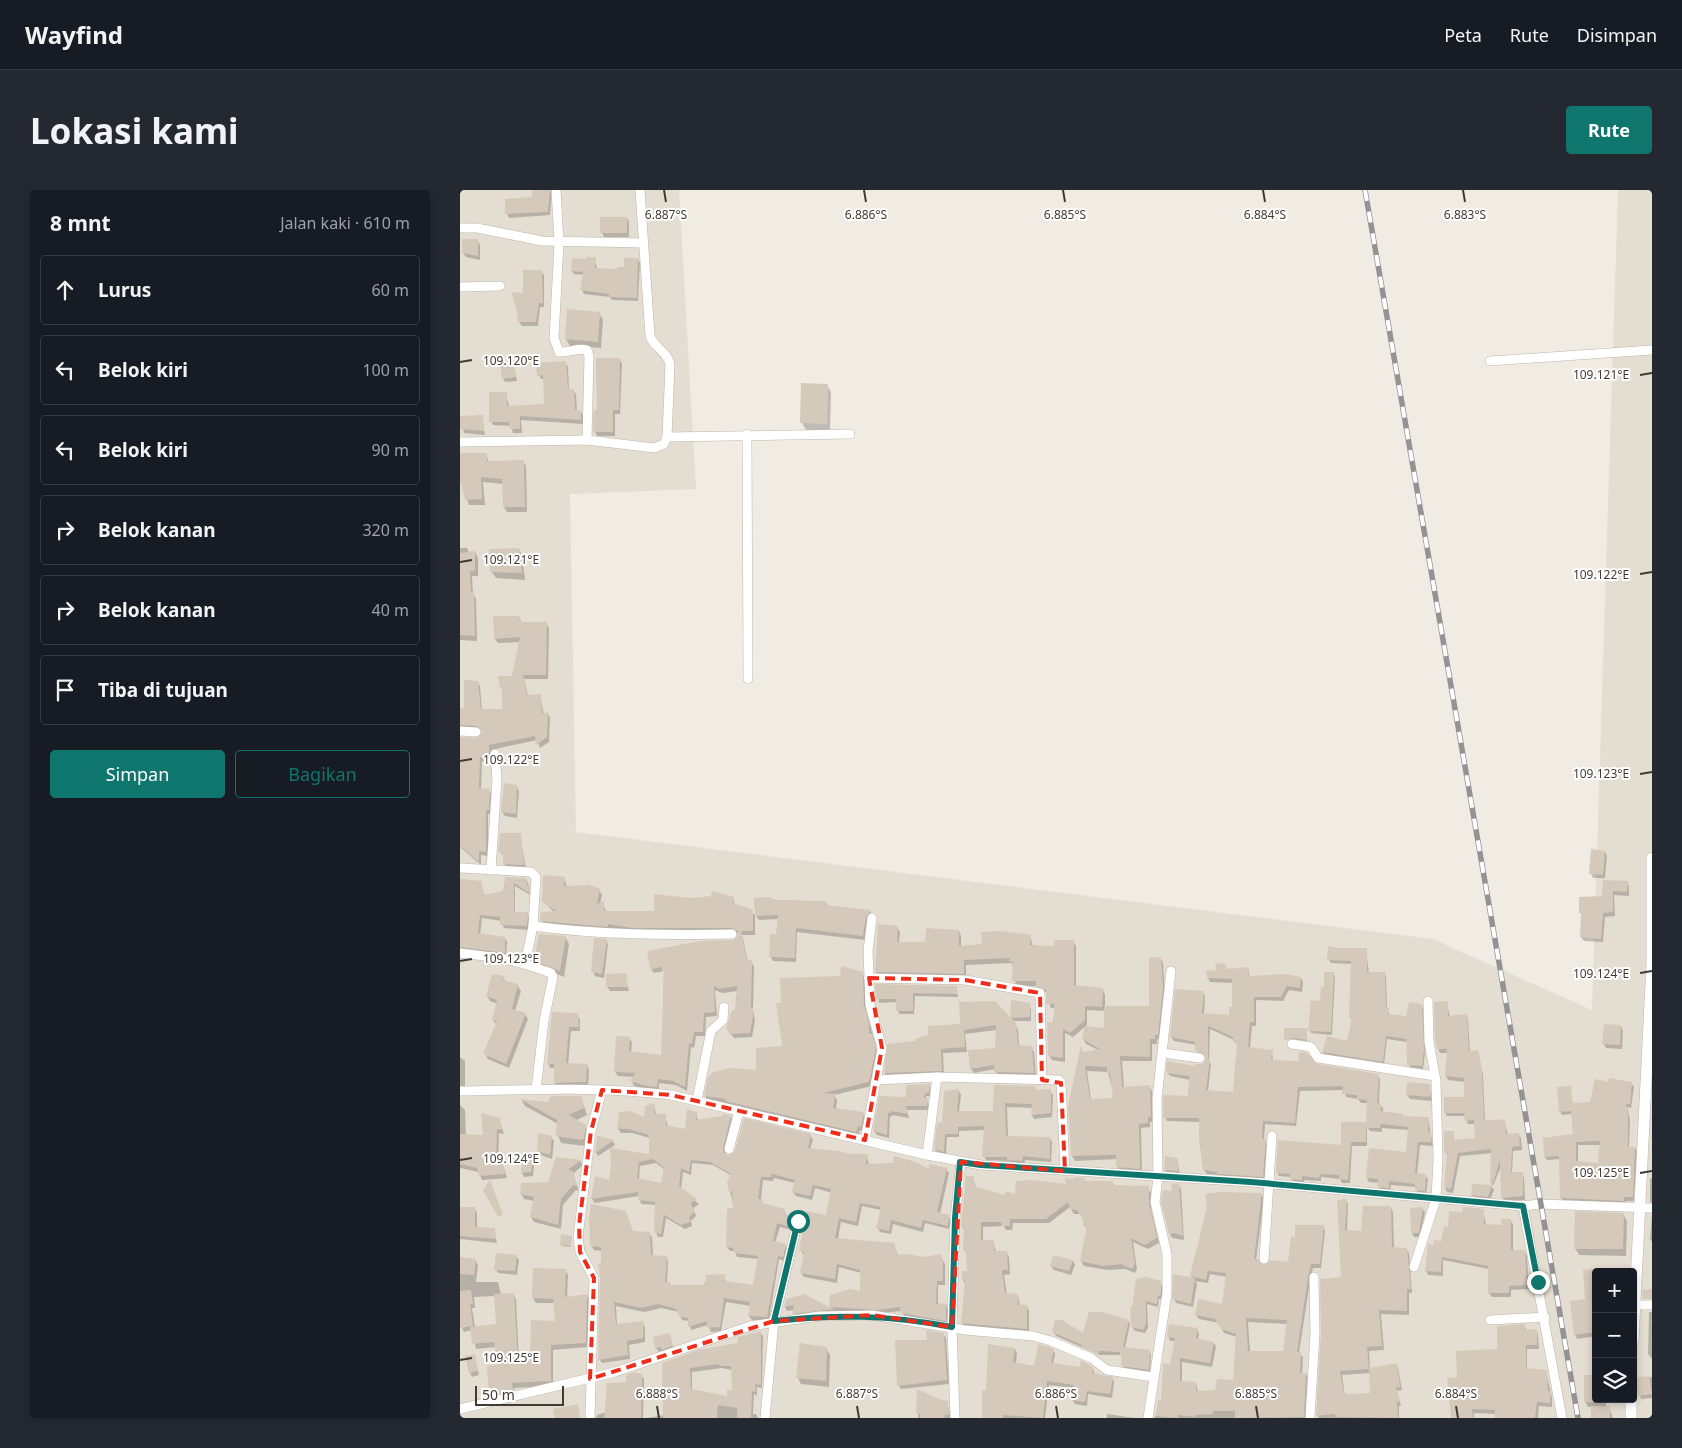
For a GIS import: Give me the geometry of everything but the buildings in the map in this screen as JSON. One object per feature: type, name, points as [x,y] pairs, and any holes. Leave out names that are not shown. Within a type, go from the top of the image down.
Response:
[{"type":"street","points":[[556,190],[559,242],[554,338],[559,352],[566,353],[582,349],[587,350],[590,356],[587,440]]},
{"type":"street","points":[[460,442],[587,440],[654,448],[662,446],[667,437],[670,364],[666,354],[652,343],[650,336],[640,190]]},
{"type":"street","points":[[460,228],[477,228],[522,239],[559,242],[643,243]]},
{"type":"street","points":[[460,287],[500,286]]},
{"type":"street","points":[[1490,361],[1652,350]]},
{"type":"street","points":[[667,437],[747,434],[850,434]]},
{"type":"street","points":[[747,434],[748,679]]},
{"type":"street","points":[[460,731],[476,732]]},
{"type":"street","points":[[491,870],[496,779],[495,754]]},
{"type":"street","points":[[1636,1268],[1638,1207],[1649,1071],[1652,858]]},
{"type":"street","points":[[460,868],[531,872],[535,875],[537,890],[525,964]]},
{"type":"street","points":[[864,1140],[882,1048],[870,1005],[868,951],[872,918]]},
{"type":"street","points":[[532,926],[571,932],[660,936],[732,934]]},
{"type":"street","points":[[460,953],[500,958],[551,973],[553,978],[544,1021],[536,1089]]},
{"type":"street","points":[[1148,1418],[1167,1293],[1167,1254],[1155,1202],[1158,1177],[1157,1099],[1171,971]]},
{"type":"street","points":[[869,978],[965,980],[1040,992],[1042,1080]]},
{"type":"street","points":[[1414,1267],[1436,1199],[1438,1159],[1435,1076],[1429,1042],[1428,1001]]},
{"type":"street","points":[[697,1100],[711,1031],[722,1020],[724,1007]]},
{"type":"street","points":[[1292,1044],[1311,1047],[1318,1058],[1435,1076]]},
{"type":"street","points":[[1163,1053],[1200,1058]]},
{"type":"street","points":[[876,1080],[937,1077],[1058,1080],[1061,1083],[1065,1171]]},
{"type":"street","points":[[926,1155],[937,1077]]},
{"type":"street","points":[[460,1091],[536,1089],[640,1090],[697,1100],[926,1155],[981,1165],[1268,1184],[1523,1206],[1540,1204],[1652,1208]]},
{"type":"street","points":[[590,1418],[590,1379],[595,1296],[594,1278],[580,1252],[579,1226],[591,1131],[602,1090]]},
{"type":"street","points":[[729,1149],[739,1111]]},
{"type":"street","points":[[1264,1259],[1272,1136]]},
{"type":"street","points":[[955,1418],[952,1327],[955,1218],[960,1162]]},
{"type":"street","points":[[1523,1206],[1545,1317],[1562,1418]]},
{"type":"street","points":[[764,1418],[774,1321],[798,1221]]},
{"type":"street","points":[[1310,1418],[1315,1333],[1314,1277]]},
{"type":"street","points":[[1637,1305],[1652,1305]]},
{"type":"street","points":[[460,1409],[615,1372],[750,1326],[774,1321],[820,1316],[872,1316],[1033,1336],[1051,1341],[1091,1358],[1107,1370],[1153,1377]]},
{"type":"street","points":[[1490,1320],[1545,1317]]},
{"type":"street","points":[[1631,1403],[1631,1418]]},
{"type":"highlighted area","points":[[869,978],[965,980],[1040,993],[1042,1080],[1061,1083],[1065,1171],[961,1162],[952,1327],[872,1315],[774,1321],[590,1379],[594,1278],[580,1252],[579,1225],[591,1131],[602,1090],[671,1095],[865,1140],[882,1048]]},
{"type":"shaded area","points":[[460,190],[679,190],[696,489],[570,494],[576,832],[1433,939],[1592,1010],[1618,190],[1652,190],[1652,1418],[460,1418]]},
{"type":"railway","points":[[1365,190],[1578,1418]]},
{"type":"route","points":[[798,1221],[774,1321],[846,1315],[934,1323],[952,1327],[955,1218],[960,1162],[1065,1171],[1251,1182],[1523,1206],[1538,1282]]}]
